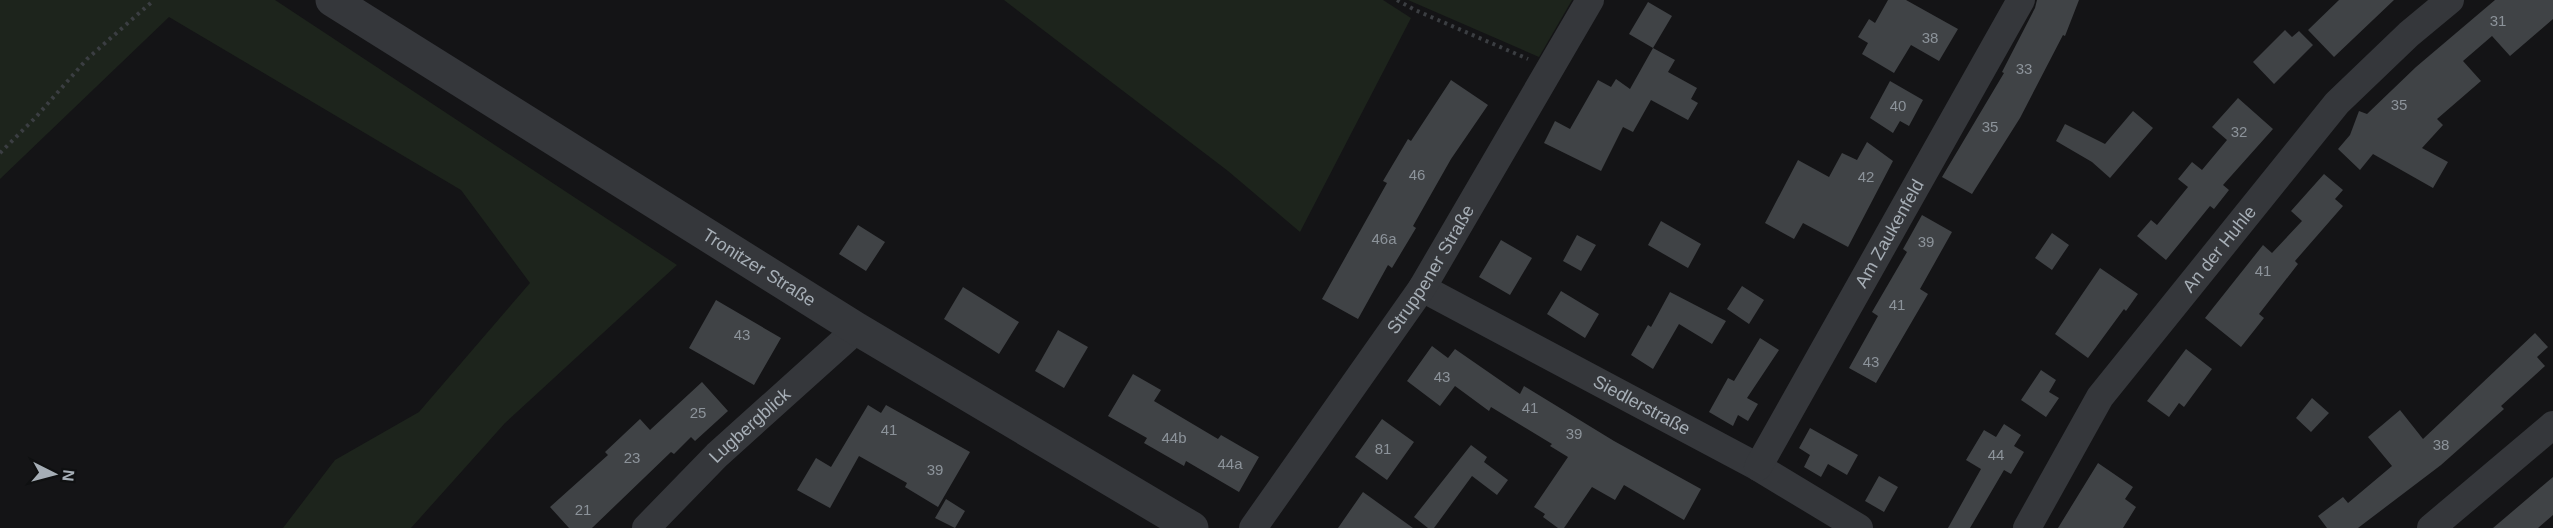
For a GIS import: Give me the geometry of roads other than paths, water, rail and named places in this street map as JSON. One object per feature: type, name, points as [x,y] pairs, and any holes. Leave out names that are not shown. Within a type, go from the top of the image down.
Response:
[{"type":"street","name":"Tronitzer Straße","points":[[332,0],[857,329],[1192,528]]},
{"type":"street","name":"Struppener Straße","points":[[1253,528],[1422,288],[1590,0]]},
{"type":"street","name":"Am Zaukenfeld","points":[[1758,467],[2021,0]]},
{"type":"street","name":"An der Huhle","points":[[2027,528],[2100,397],[2337,103],[2409,33],[2450,0]]},
{"type":"street","name":"Siedlerstraße","points":[[1422,288],[1758,467],[1859,528]]},
{"type":"street","name":"Lugbergblick","points":[[646,528],[717,455],[857,329]]},
{"type":"street","points":[[2431,528],[2553,425]]}]
